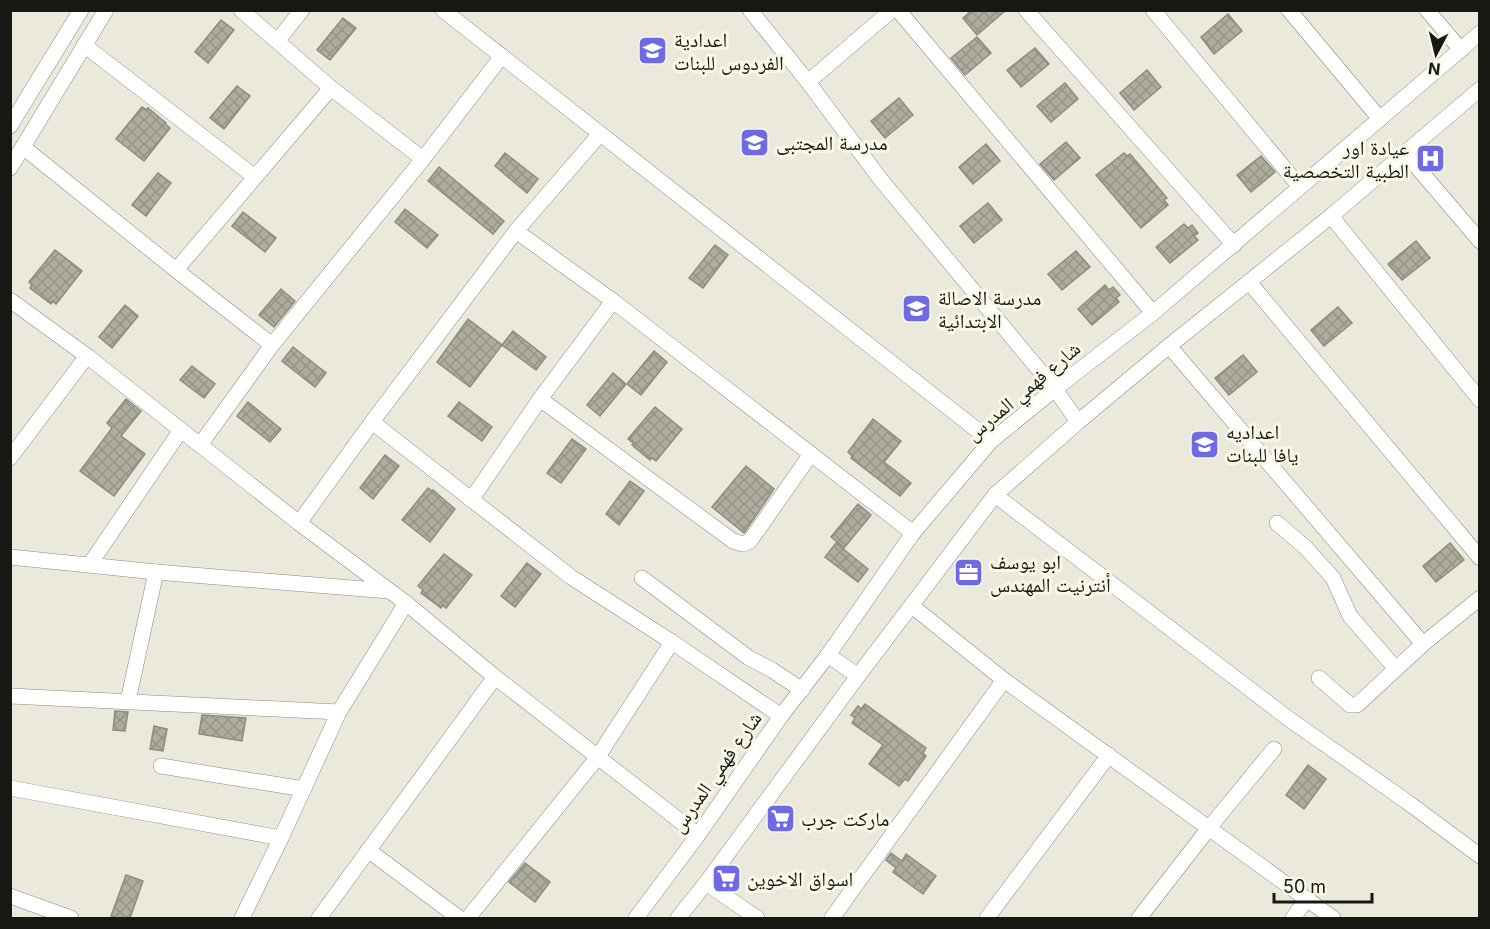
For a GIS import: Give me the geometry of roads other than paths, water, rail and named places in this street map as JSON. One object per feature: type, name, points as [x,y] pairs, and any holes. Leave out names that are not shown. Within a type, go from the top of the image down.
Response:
[{"type":"street","points":[[10,126],[81,10]]},
{"type":"street","points":[[10,168],[106,10]]},
{"type":"street","points":[[241,10],[332,88],[423,159]]},
{"type":"street","points":[[278,40],[302,10]]},
{"type":"street","points":[[443,10],[991,441]]},
{"type":"street","points":[[750,10],[808,82],[881,180],[1055,389],[1078,422]]},
{"type":"street","points":[[808,82],[892,10]]},
{"type":"street","points":[[898,10],[1153,313]]},
{"type":"street","points":[[1026,10],[1234,245]]},
{"type":"street","points":[[1153,10],[1300,187]]},
{"type":"street","points":[[1289,10],[1380,119]]},
{"type":"street","points":[[1427,10],[1461,50]]},
{"type":"street","name":"شارع فهمي المدرس","points":[[636,918],[698,835],[781,716],[828,655],[913,533],[991,441],[1153,313],[1479,33]]},
{"type":"street","points":[[84,45],[255,177]]},
{"type":"street","points":[[200,445],[272,345],[423,159],[502,56]]},
{"type":"street","points":[[176,270],[332,88]]},
{"type":"street","points":[[678,918],[995,495],[1168,346],[1331,216],[1479,89]]},
{"type":"street","points":[[299,523],[516,231],[600,134]]},
{"type":"street","points":[[23,147],[272,345]]},
{"type":"street","points":[[1405,153],[1479,241]]},
{"type":"street","points":[[1331,216],[1479,400]]},
{"type":"street","points":[[516,231],[613,301],[913,533]]},
{"type":"street","points":[[1249,282],[1479,558]]},
{"type":"street","points":[[10,300],[87,356],[299,523],[406,603],[495,677],[698,835]]},
{"type":"street","points":[[471,500],[540,399],[613,301]]},
{"type":"street","points":[[1168,346],[1423,644]]},
{"type":"street","points":[[10,458],[87,356]]},
{"type":"street","points":[[540,399],[733,541],[742,544],[750,541],[811,454]]},
{"type":"street","points":[[372,422],[571,577],[781,716]]},
{"type":"street","points":[[90,564],[181,430]]},
{"type":"street","points":[[995,495],[1289,719],[1479,856]]},
{"type":"street","points":[[1277,523],[1306,548],[1333,578],[1350,616],[1396,669]]},
{"type":"street","points":[[10,557],[156,572],[389,591]]},
{"type":"street","points":[[128,701],[156,572]]},
{"type":"street","points":[[642,578],[749,658],[801,690]]},
{"type":"street","points":[[1319,678],[1350,705],[1357,705],[1423,644],[1479,598]]},
{"type":"street","points":[[242,918],[339,712],[406,603]]},
{"type":"street","points":[[912,606],[1004,680],[1333,918]]},
{"type":"street","points":[[468,918],[597,758],[672,642]]},
{"type":"street","points":[[828,655],[858,676]]},
{"type":"street","points":[[319,918],[495,677]]},
{"type":"street","points":[[832,918],[1004,680]]},
{"type":"street","points":[[10,696],[339,712]]},
{"type":"street","points":[[1139,918],[1274,749]]},
{"type":"street","points":[[987,918],[1109,755]]},
{"type":"street","points":[[160,766],[304,789]]},
{"type":"street","points":[[10,788],[281,838]]},
{"type":"street","points":[[368,850],[459,918]]},
{"type":"street","points":[[706,883],[757,918]]},
{"type":"street","points":[[10,896],[71,918]]},
{"type":"street","points":[[1293,918],[1306,900]]},
{"type":"place","name":"اعدادية الفردوس للبنات","points":[[653,51]]},
{"type":"place","name":"مدرسة المجتبى","points":[[755,143]]},
{"type":"place","name":"عيادة اور الطبية التخصصية","points":[[1430,159]]},
{"type":"place","name":"مدرسة الاصالة الابتدائية","points":[[917,309]]},
{"type":"place","name":"اعداديه يافا للبنات","points":[[1205,444]]},
{"type":"place","name":"ابو يوسف أنترنيت المهندس","points":[[969,573]]},
{"type":"place","name":"ماركت جرب","points":[[780,819]]},
{"type":"place","name":"اسواق الاخوين","points":[[726,879]]}]
